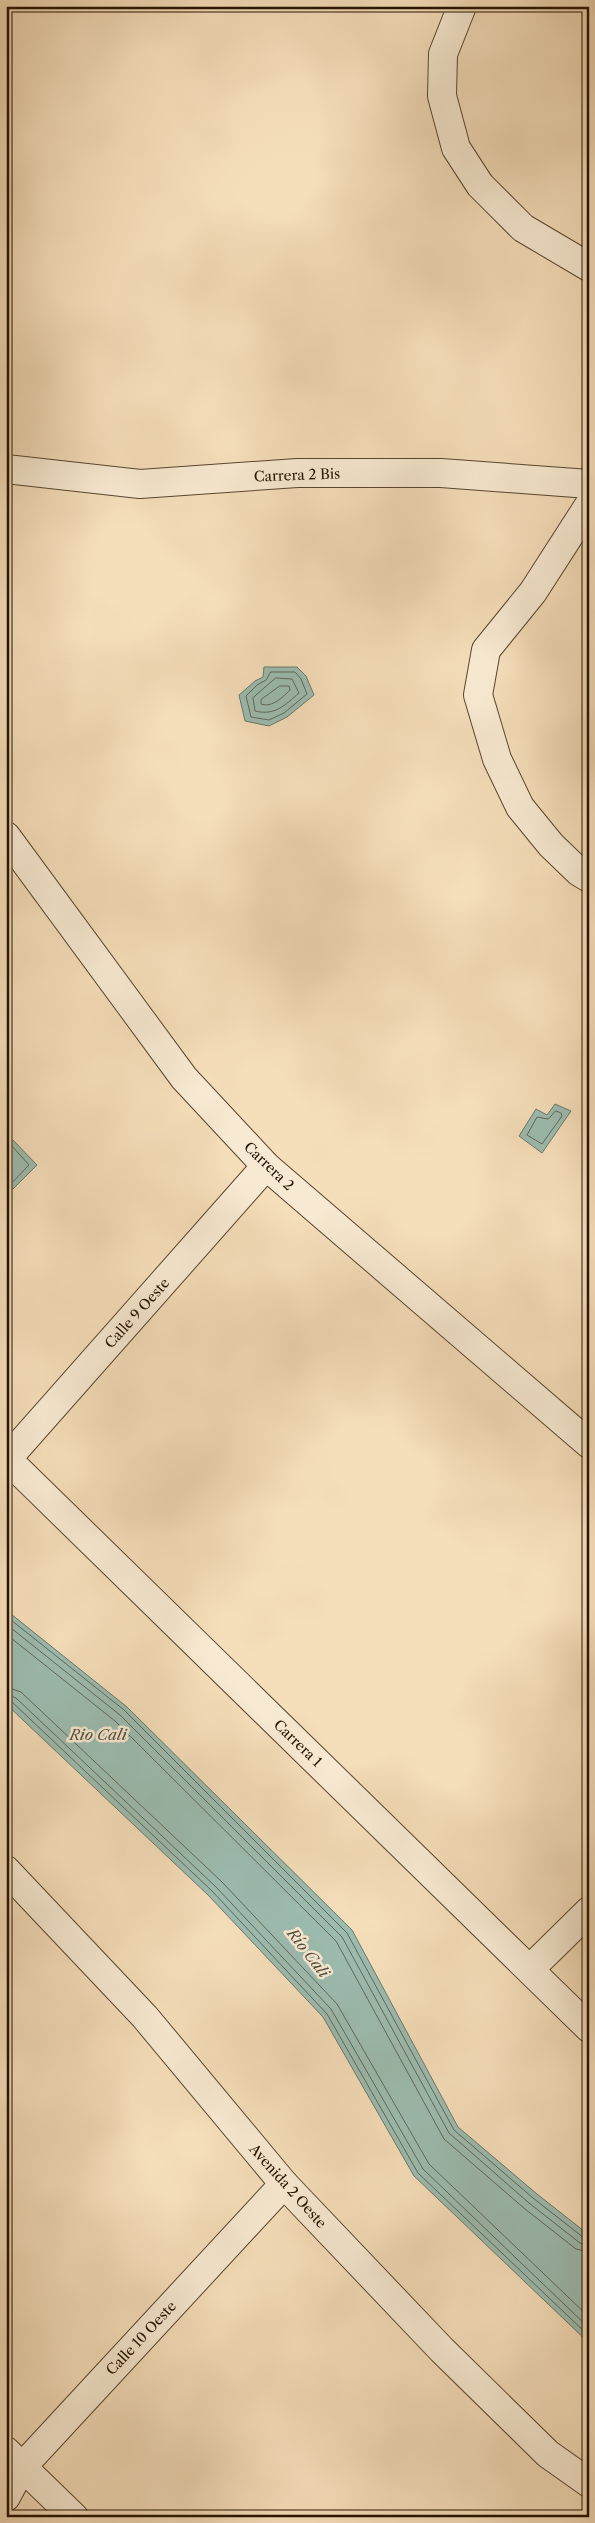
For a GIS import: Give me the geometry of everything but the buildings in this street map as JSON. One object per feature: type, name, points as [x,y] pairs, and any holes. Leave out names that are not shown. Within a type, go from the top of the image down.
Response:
[{"type":"street","points":[[462,6],[443,54],[442,96],[456,148],[480,185],[523,228],[589,267]]},
{"type":"street","name":"Carrera 2 Bis","points":[[6,469],[140,484],[297,473],[441,473],[589,484]]},
{"type":"street","points":[[589,504],[533,592],[486,650],[478,695],[497,759],[520,807],[551,845],[579,872],[589,878]]},
{"type":"street","name":"Carrera 2","points":[[6,836],[184,1078],[266,1166],[589,1444]]},
{"type":"street","name":"Calle 9 Oeste","points":[[7,1458],[266,1166]]},
{"type":"street","name":"Carrera 1","points":[[7,1458],[589,2028]]},
{"type":"street","name":"Avenida 2 Oeste","points":[[6,1870],[145,2017],[284,2184],[463,2371],[548,2454],[589,2483]]},
{"type":"street","points":[[530,1969],[589,1911]]},
{"type":"street","name":"Calle 10 Oeste","points":[[6,2497],[14,2459],[284,2184]]},
{"type":"street","points":[[14,2459],[74,2517]]},
{"type":"water","points":[[264,667],[297,667],[306,676],[314,695],[287,717],[269,726],[245,721],[239,695],[255,681],[263,677]]},
{"type":"water","points":[[555,1104],[571,1111],[542,1153],[519,1136],[536,1109],[547,1115]]},
{"type":"water","points":[[11,1138],[37,1165],[7,1195],[6,1143]]},
{"type":"water","name":"Rio Cali","points":[[6,1610],[127,1707],[352,1930],[458,2127],[589,2235],[589,2343],[414,2176],[323,2017],[208,1895],[6,1704]]},
{"type":"water label","name":"Río Cali","points":[[308,1953]]}]
